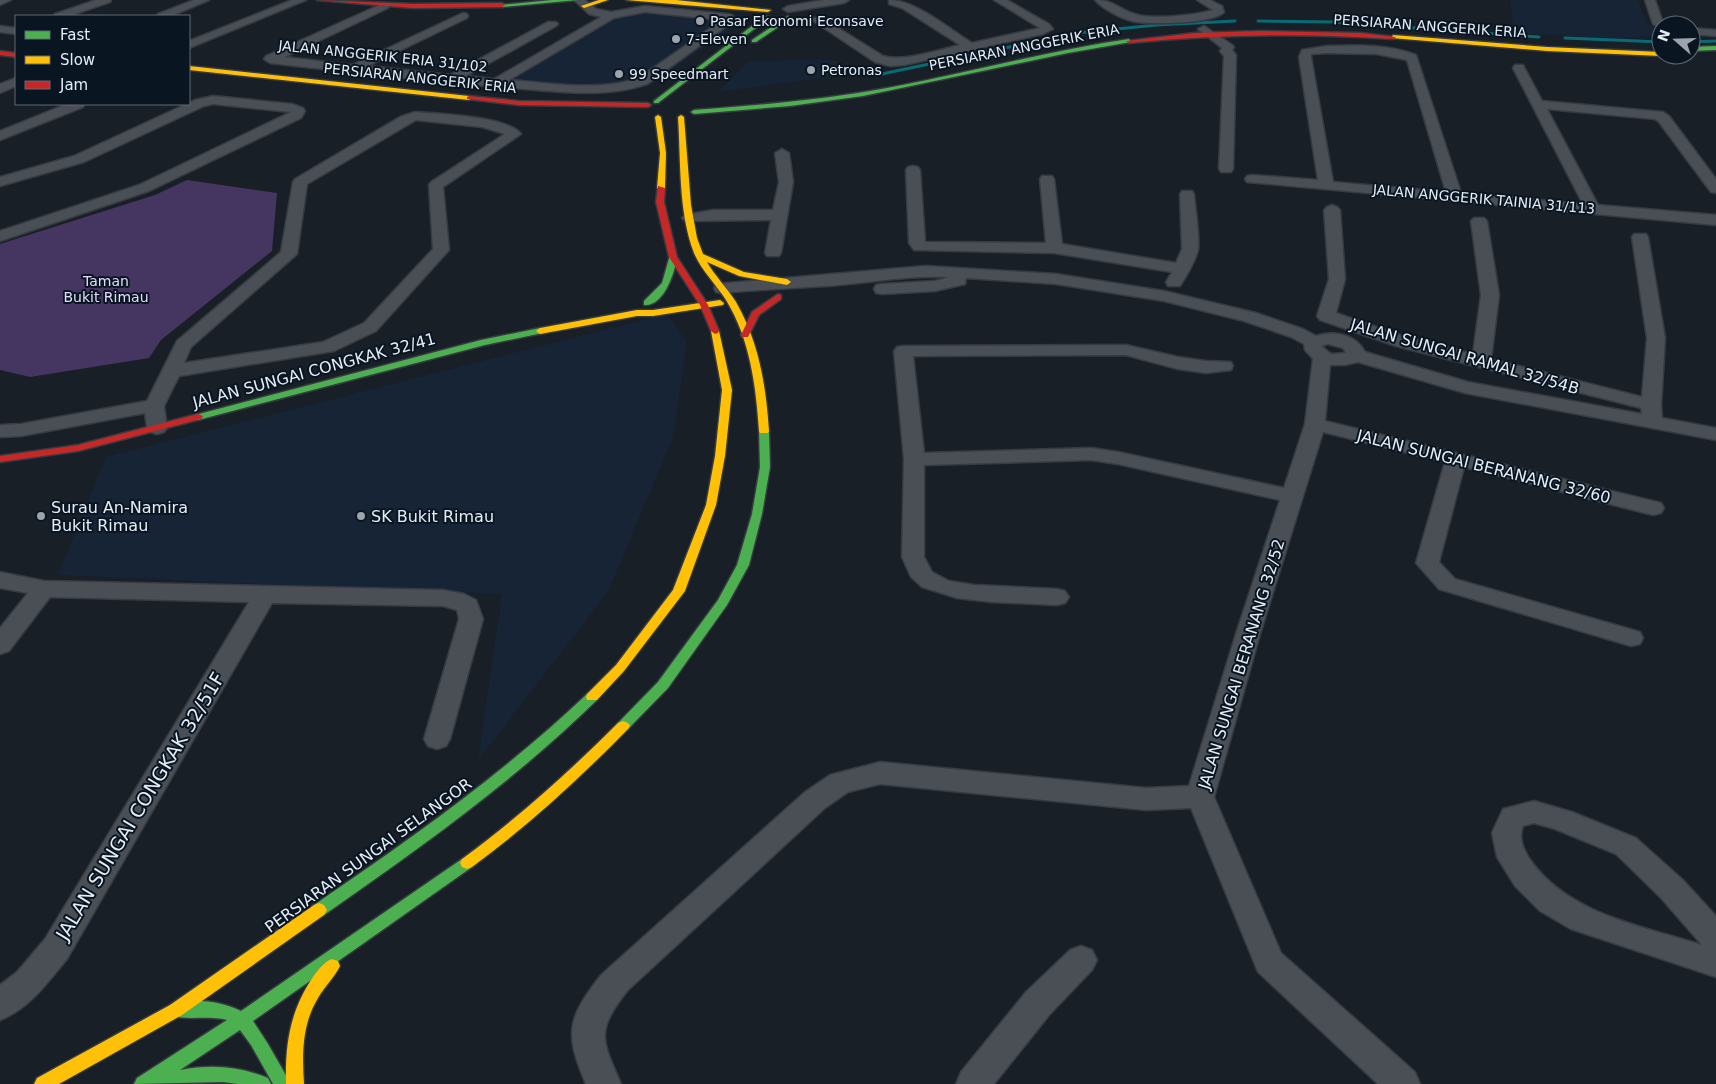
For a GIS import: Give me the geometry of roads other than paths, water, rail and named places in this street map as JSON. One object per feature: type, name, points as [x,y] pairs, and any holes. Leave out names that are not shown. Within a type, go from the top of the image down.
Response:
[{"type":"main road","points":[[320,0],[384,6],[468,6],[521,2],[605,0]]},
{"type":"main road","points":[[629,0],[669,1],[734,7],[766,14],[791,14]]},
{"type":"main road","points":[[653,109],[766,14]]},
{"type":"main road","points":[[143,1084],[242,1019],[500,840],[584,767],[663,685],[723,602],[743,565],[757,514],[765,467],[763,406],[754,354],[726,295],[699,255],[691,231],[681,117],[689,102],[772,27],[791,14]]},
{"type":"main road","name":"PERSIARAN ANGGERIK ERIA","points":[[689,102],[830,92],[872,85],[1079,40],[1201,32],[1333,29],[1578,46],[1651,48]]},
{"type":"main road","name":"PERSIARAN ANGGERIK ERIA","points":[[689,102],[853,96],[1080,48],[1135,40],[1178,37],[1201,32],[1364,35],[1581,52],[1651,54]]},
{"type":"main road","points":[[1178,37],[1224,48],[1243,32]]},
{"type":"main road","points":[[0,46],[15,48]]},
{"type":"main road","points":[[1701,49],[1716,48]]},
{"type":"main road","points":[[0,53],[15,55]]},
{"type":"main road","points":[[1701,54],[1716,54]]},
{"type":"main road","name":"PERSIARAN ANGGERIK ERIA","points":[[190,68],[519,104],[653,109]]},
{"type":"main road","name":"PERSIARAN ANGGERIK ERIA","points":[[190,75],[508,110],[653,109]]},
{"type":"main road","points":[[653,109],[689,102]]},
{"type":"main road","points":[[653,109],[681,117]]},
{"type":"main road","name":"PERSIARAN SUNGAI SELANGOR","points":[[43,1084],[176,1010],[453,817],[564,724],[620,668],[679,591],[711,505],[720,456],[727,390],[717,336],[698,293],[673,257],[660,202],[663,153],[653,109]]},
{"type":"main road","points":[[699,255],[721,268],[782,289],[755,314],[745,335]]},
{"type":"main road","points":[[650,308],[669,284],[673,257]]},
{"type":"main road","points":[[650,308],[698,293],[726,295]]},
{"type":"main road","points":[[650,308],[704,305],[726,295]]},
{"type":"main road","points":[[650,308],[683,319]]},
{"type":"main road","name":"JALAN SUNGAI CONGKAK 32/41","points":[[0,460],[78,448],[484,342],[650,308]]},
{"type":"main road","points":[[700,326],[717,336]]},
{"type":"main road","points":[[295,1084],[293,1042],[301,1014],[311,993],[323,977],[361,936]]},
{"type":"main road","points":[[176,1010],[202,1009],[223,1012],[242,1019],[282,1084]]},
{"type":"main road","points":[[152,1084],[196,1074],[222,1072],[254,1078],[262,1084]]},
{"type":"street","points":[[0,2],[6,0]]},
{"type":"street","points":[[62,15],[106,0]]},
{"type":"street","points":[[165,15],[204,0]]},
{"type":"street","points":[[190,45],[301,0]]},
{"type":"street","points":[[569,0],[583,14],[588,28]]},
{"type":"street","points":[[791,14],[843,0]]},
{"type":"street","points":[[818,20],[879,59],[890,62],[904,61],[1047,29],[1046,26],[999,0]]},
{"type":"street","points":[[1100,0],[1137,18],[1207,16],[1218,12],[1218,8],[1202,0]]},
{"type":"street","points":[[1650,0],[1655,15]]},
{"type":"street","points":[[579,2],[593,12],[611,15]]},
{"type":"street","points":[[893,2],[906,6],[970,46]]},
{"type":"street","name":"JALAN ANGGERIK ERIA 31/102","points":[[384,6],[270,59],[496,83],[619,88],[632,86],[643,81],[729,20],[728,17],[719,15],[645,9],[611,15]]},
{"type":"street","points":[[496,83],[611,15]]},
{"type":"street","points":[[355,68],[463,16]]},
{"type":"street","points":[[452,79],[552,24]]},
{"type":"street","points":[[0,29],[15,31]]},
{"type":"street","points":[[1201,32],[1224,48]]},
{"type":"street","name":"JALAN ANGGERIK TAINIA 31/113","points":[[1224,48],[1230,55],[1239,176],[1716,220]]},
{"type":"street","points":[[1326,185],[1305,57],[1306,52],[1324,49],[1391,52],[1407,55],[1412,58],[1455,197]]},
{"type":"street","points":[[687,50],[718,53]]},
{"type":"street","points":[[1518,68],[1593,209]]},
{"type":"street","points":[[0,89],[15,82]]},
{"type":"street","points":[[0,182],[79,159],[200,103],[213,100],[228,100],[292,108],[298,111],[296,115],[144,188],[0,236]]},
{"type":"street","points":[[1538,104],[1658,115],[1664,119],[1716,190]]},
{"type":"street","points":[[0,136],[76,105]]},
{"type":"street","points":[[157,428],[154,406],[172,372],[183,345],[289,254],[300,182],[414,116],[495,125],[509,129],[514,134],[436,184],[441,250],[370,327],[328,347],[172,372]]},
{"type":"street","points":[[773,253],[786,182],[782,153]]},
{"type":"street","points":[[913,170],[916,243],[920,247],[1054,248],[1182,269]]},
{"type":"street","points":[[1047,179],[1054,248]]},
{"type":"street","points":[[1164,296],[1182,269],[1190,249],[1187,194]]},
{"type":"street","name":"JALAN SUNGAI RAMAL 32/54B","points":[[1332,210],[1337,279],[1326,316],[1402,342],[1481,363],[1652,414]]},
{"type":"street","points":[[690,218],[713,215],[781,215]]},
{"type":"street","points":[[1479,221],[1490,295],[1481,363]]},
{"type":"street","points":[[1640,237],[1656,338],[1652,414]]},
{"type":"street","points":[[726,295],[890,281],[935,286],[979,274],[1056,279],[1164,296],[1250,317],[1297,333],[1318,350],[1342,360],[1353,358],[1356,355],[1465,387],[1652,414],[1716,434]]},
{"type":"street","points":[[1057,597],[959,591],[929,582],[918,570],[913,557],[914,459],[903,351],[1126,350],[1178,363],[1206,367],[1224,366]]},
{"type":"street","name":"JALAN SUNGAI BERANANG 32/52","points":[[1318,350],[1315,424],[1248,634],[1200,797],[1269,962],[1404,1084]]},
{"type":"street","points":[[0,432],[21,430],[154,406]]},
{"type":"street","name":"JALAN SUNGAI BERANANG 32/60","points":[[1315,424],[1653,508]]},
{"type":"street","points":[[914,459],[1091,454],[1118,458],[1293,496]]},
{"type":"street","points":[[1456,459],[1427,563],[1447,584],[1631,638]]},
{"type":"street","points":[[0,580],[44,589],[265,596],[444,598],[456,600],[468,606],[472,619],[437,739]]},
{"type":"street","points":[[0,645],[44,589]]},
{"type":"street","name":"JALAN SUNGAI CONGKAK 32/51F","points":[[0,1005],[28,982],[56,949],[265,596]]},
{"type":"street","points":[[604,1084],[595,1070],[587,1032],[601,999],[616,981],[808,806],[840,783],[880,772],[1146,799],[1200,797]]},
{"type":"street","points":[[1716,938],[1672,890],[1626,846],[1569,823],[1534,812],[1513,817],[1506,833],[1512,857],[1526,877],[1551,902],[1582,920],[1716,963]]},
{"type":"street","points":[[973,1084],[1038,1003],[1081,960]]},
{"type":"waterway","points":[[877,75],[1076,33],[1157,25],[1235,21]]},
{"type":"waterway","points":[[1258,21],[1334,22],[1539,37]]},
{"type":"waterway","points":[[1565,38],[1651,42]]},
{"type":"waterway","points":[[1701,42],[1716,41]]},
{"type":"place","name":"Pasar Ekonomi Econsave","points":[[700,21]]},
{"type":"place","name":"7-Eleven","points":[[676,39]]},
{"type":"place","name":"Petronas","points":[[811,70]]},
{"type":"place","name":"99 Speedmart","points":[[619,74]]},
{"type":"place","name":"Surau An-Namira Bukit Rimau","points":[[41,516]]},
{"type":"place","name":"SK Bukit Rimau","points":[[361,516]]},
{"type":"park label","name":"Taman Bukit Rimau","points":[[106,290]]}]
